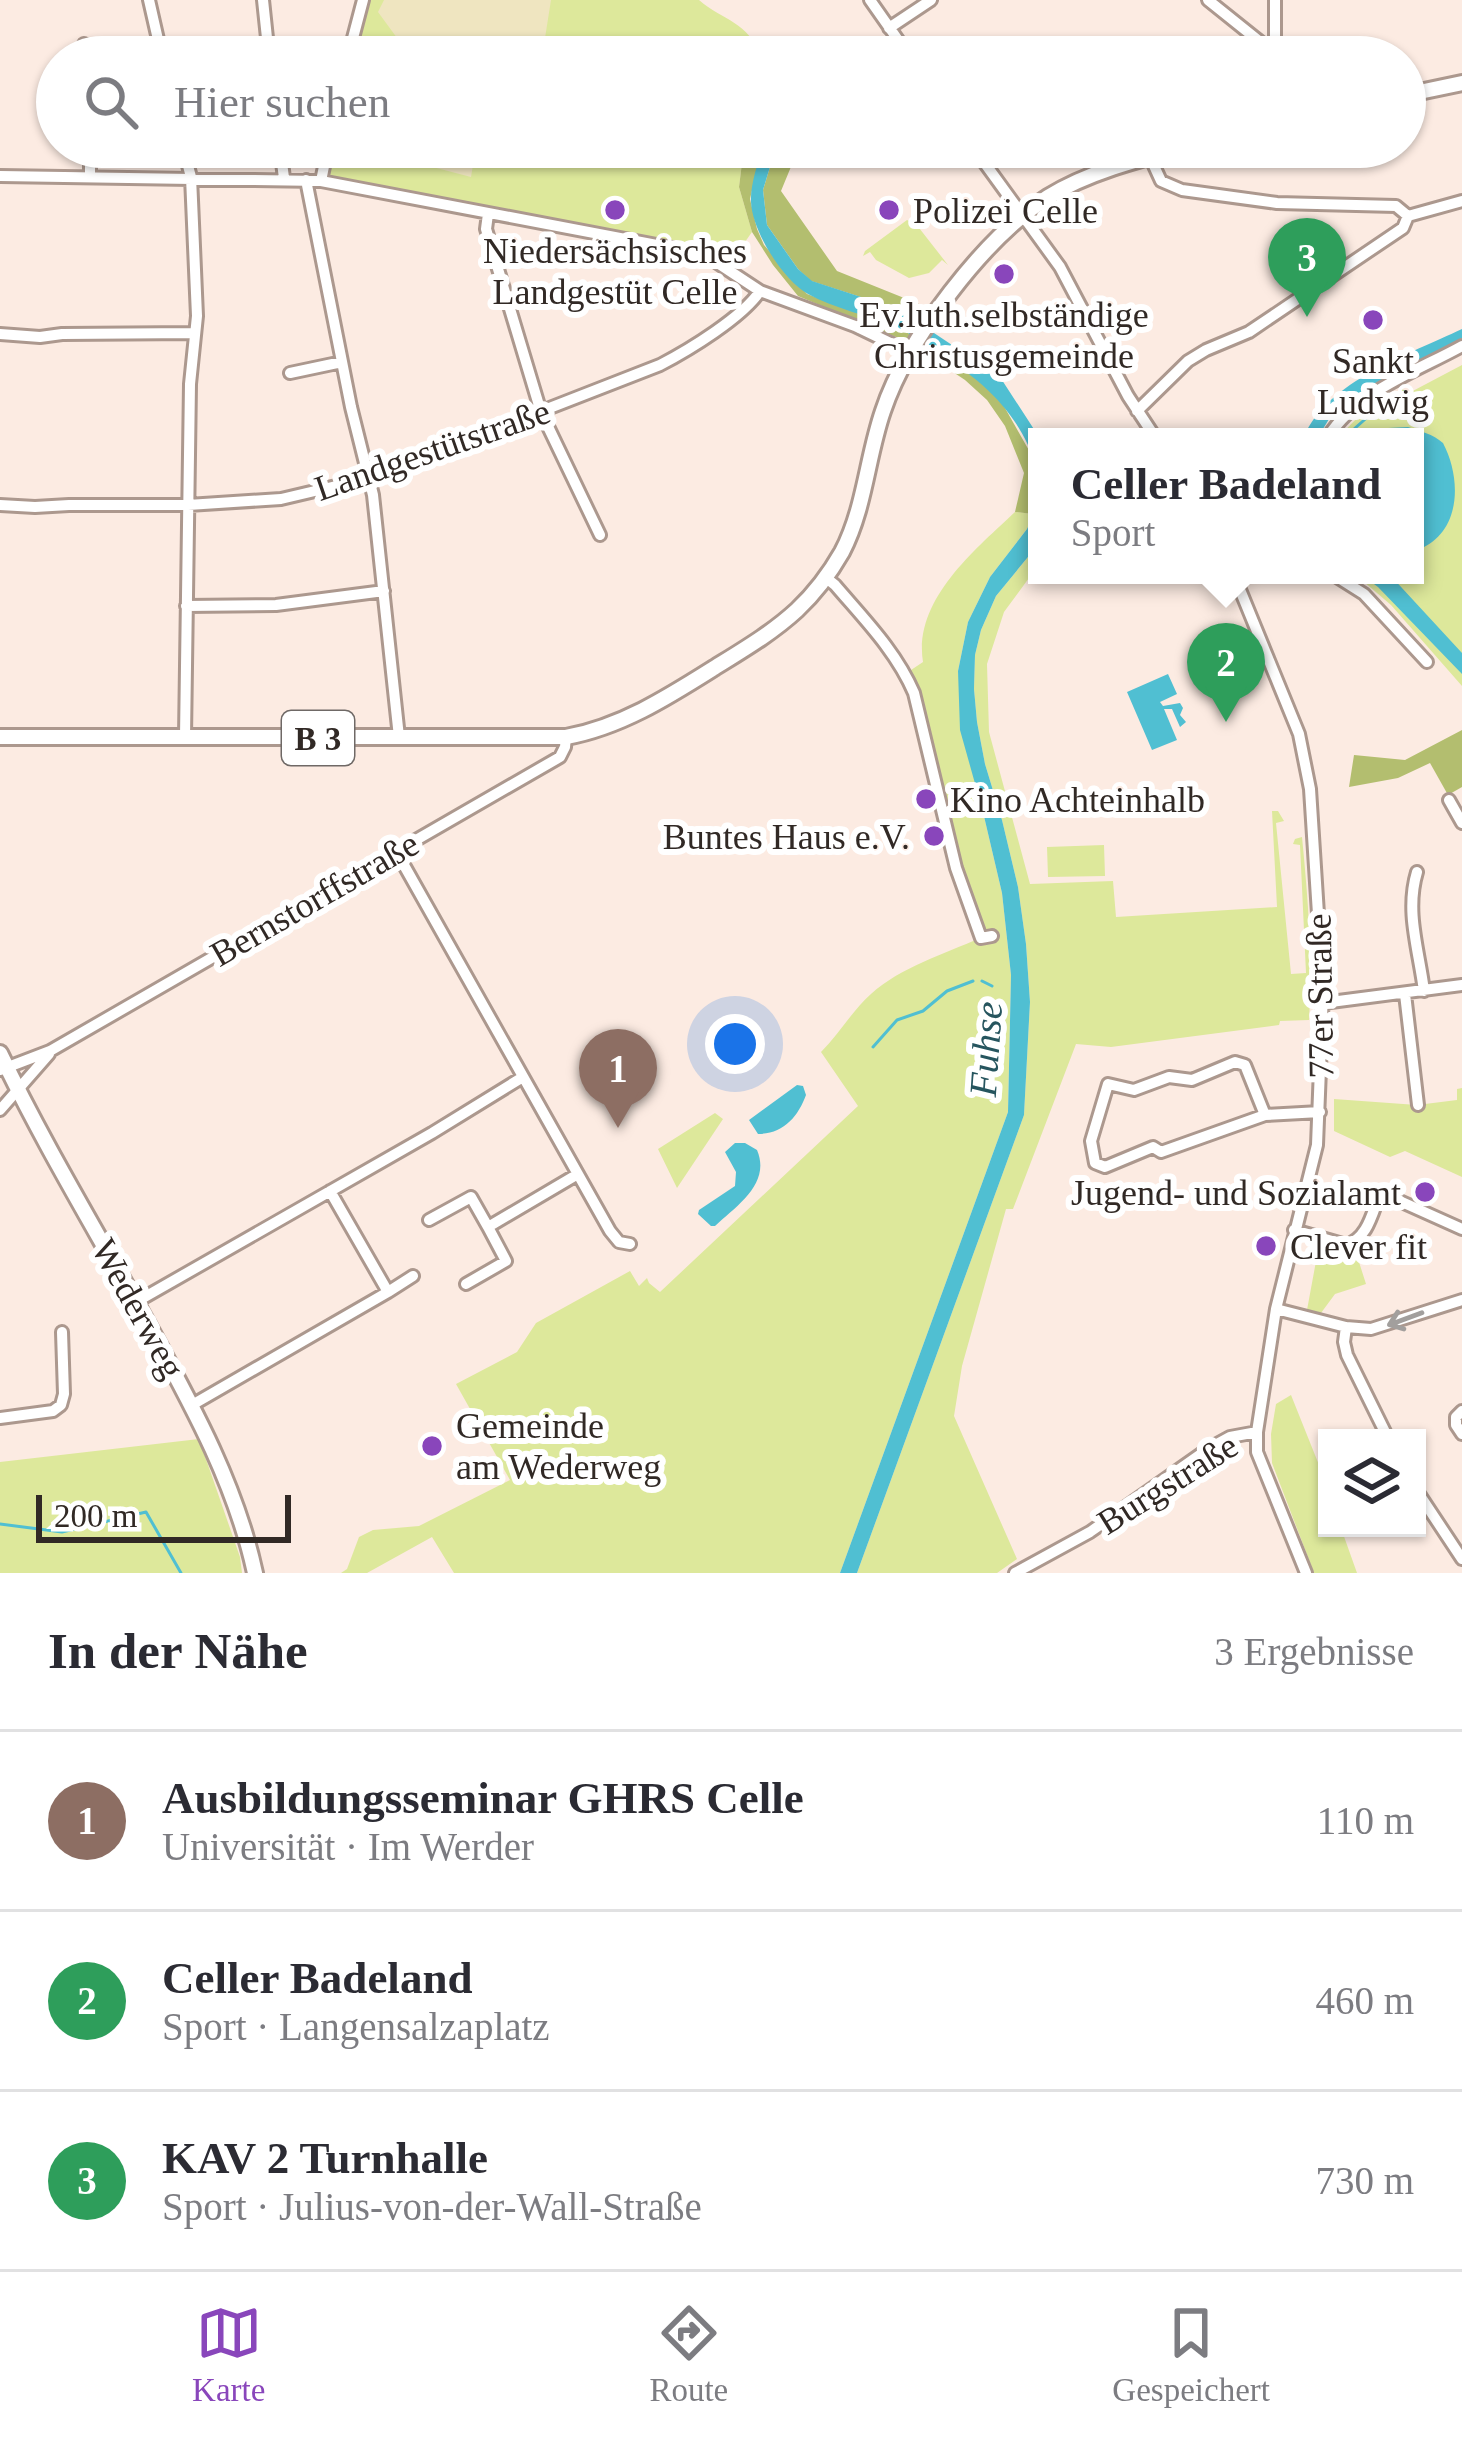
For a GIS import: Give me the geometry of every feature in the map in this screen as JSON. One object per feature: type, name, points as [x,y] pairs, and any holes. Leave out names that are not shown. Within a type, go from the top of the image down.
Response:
[{"type":"main road","points":[[1426,91],[1462,83]]},
{"type":"main road","points":[[910,349],[1022,215],[1060,191],[1121,168]]},
{"type":"main road","name":"B 3","points":[[0,736],[566,736],[605,728],[770,632],[825,577],[851,530],[880,417],[910,349]]},
{"type":"main road","name":"Wederweg","points":[[2,1064],[192,1405],[226,1480],[255,1573]]},
{"type":"street","points":[[149,0],[157,36]]},
{"type":"street","points":[[263,0],[267,36]]},
{"type":"street","points":[[354,36],[363,0]]},
{"type":"street","points":[[870,0],[895,36]]},
{"type":"street","points":[[889,28],[931,0]]},
{"type":"street","points":[[1208,0],[1253,36]]},
{"type":"street","points":[[1275,0],[1275,36]]},
{"type":"street","points":[[90,168],[90,176]]},
{"type":"street","points":[[185,736],[190,383],[197,316],[188,168]]},
{"type":"street","points":[[283,168],[284,178]]},
{"type":"street","points":[[321,181],[324,168]]},
{"type":"street","points":[[988,168],[1060,267],[1149,428]]},
{"type":"street","points":[[1155,168],[1160,181],[1182,190],[1277,202],[1396,206],[1408,216]]},
{"type":"street","points":[[0,176],[321,181],[704,254],[760,291],[910,349]]},
{"type":"street","points":[[306,180],[370,478],[399,737]]},
{"type":"street","points":[[1408,216],[1462,201]]},
{"type":"street","points":[[488,214],[486,229],[542,412],[600,535]]},
{"type":"street","points":[[1137,411],[1189,361],[1280,313],[1403,228],[1408,216]]},
{"type":"street","name":"Landgestütstraße","points":[[0,505],[188,505],[281,499],[370,478],[660,365],[752,304],[760,291]]},
{"type":"street","points":[[0,334],[195,333]]},
{"type":"street","points":[[1334,428],[1370,396],[1462,346]]},
{"type":"street","points":[[290,373],[342,362]]},
{"type":"street","points":[[825,577],[896,657],[907,676],[956,868],[981,938],[992,936]]},
{"type":"street","name":"77er Straße","points":[[1240,584],[1299,734],[1310,789],[1323,1003],[1316,1145],[1276,1310],[1257,1432]]},
{"type":"street","points":[[1348,584],[1364,594],[1427,662]]},
{"type":"street","points":[[186,606],[276,604],[384,591]]},
{"type":"street","name":"Bernstorffstraße","points":[[2,1064],[50,1052],[560,757],[566,736]]},
{"type":"street","points":[[1449,800],[1462,823]]},
{"type":"street","points":[[396,851],[610,1231],[619,1242],[630,1244]]},
{"type":"street","points":[[1417,872],[1410,914],[1424,991]]},
{"type":"street","points":[[1323,1003],[1462,986]]},
{"type":"street","points":[[1405,994],[1418,1105]]},
{"type":"street","name":"Bernstorffstraße","points":[[0,1110],[50,1052]]},
{"type":"street","points":[[1265,1115],[1245,1065],[1235,1062],[1192,1080],[1169,1077],[1134,1090],[1108,1084],[1091,1141],[1095,1163],[1106,1167],[1153,1147],[1161,1152],[1265,1115],[1320,1112]]},
{"type":"street","points":[[136,1302],[523,1077]]},
{"type":"street","points":[[488,1227],[578,1174]]},
{"type":"street","points":[[330,1191],[388,1292]]},
{"type":"street","points":[[1294,1230],[1346,1245],[1354,1243],[1384,1194],[1462,1229]]},
{"type":"street","points":[[429,1220],[471,1197],[506,1261],[466,1284]]},
{"type":"street","points":[[192,1405],[413,1276]]},
{"type":"street","points":[[1276,1310],[1371,1329],[1462,1300]]},
{"type":"street","points":[[1346,1327],[1346,1355],[1383,1429]]},
{"type":"street","points":[[0,1418],[53,1411],[61,1405],[62,1332]]},
{"type":"street","points":[[1462,1412],[1456,1425],[1462,1434]]},
{"type":"street","points":[[1257,1432],[1257,1452],[1306,1573]]},
{"type":"street","name":"Burgstraße","points":[[1015,1573],[1090,1532],[1230,1436],[1257,1432]]},
{"type":"street","points":[[1426,1505],[1462,1560],[1451,1573]]},
{"type":"green space","points":[[365,0],[699,0],[749,36],[357,36]]},
{"type":"green space","name":"Niedersächsisches Landgestüt Celle","points":[[327,168],[741,168],[739,187],[752,232],[733,259],[325,178]]},
{"type":"green space","points":[[741,168],[757,168],[750,199],[757,229],[764,245],[807,294],[900,328],[974,375],[1001,401],[1028,449],[1028,513],[1015,512],[1024,473],[1005,426],[987,400],[908,342],[798,296],[752,232],[739,187]]},
{"type":"green space","points":[[770,168],[790,168],[781,191],[837,271],[924,306],[918,320],[811,281],[767,225],[763,190]]},
{"type":"green space","points":[[907,220],[916,224],[948,265],[942,260],[929,273],[909,278],[870,252],[863,256]]},
{"type":"green space","points":[[1462,365],[1462,686],[1366,584],[1424,584],[1424,428],[1348,428],[1384,398],[1402,389],[1409,393]]},
{"type":"green space","points":[[1015,512],[1028,513],[1027,529],[990,577],[968,622],[958,671],[1002,893],[1011,975],[1008,1112],[840,1573],[454,1573],[432,1537],[367,1573],[341,1573],[359,1537],[373,1530],[419,1526],[510,1480],[456,1384],[517,1352],[536,1323],[630,1271],[639,1286],[647,1278],[660,1292],[858,1106],[821,1052],[858,1008],[896,976],[980,938],[919,719],[902,676],[923,662],[922,639],[937,597]]},
{"type":"green space","points":[[1028,557],[1028,579],[1004,612],[987,664],[989,732],[1030,884],[1113,881],[1116,917],[1277,907],[1272,811],[1278,811],[1284,821],[1276,823],[1291,974],[1306,973],[1300,845],[1293,844],[1302,837],[1309,1020],[1111,1047],[1076,1044],[1013,1209],[1006,1209],[962,1366],[954,1416],[1017,1559],[997,1573],[857,1573],[1024,1115],[1030,1002],[1026,944],[1018,887],[985,764],[974,689],[975,655],[996,596]]},
{"type":"green space","points":[[1462,730],[1462,787],[1448,795],[1430,763],[1398,778],[1349,787],[1354,755],[1405,760]]},
{"type":"green space","points":[[1104,845],[1105,876],[1048,877],[1047,847]]},
{"type":"green space","points":[[1462,1088],[1462,1177],[1405,1151],[1390,1157],[1334,1131],[1334,1099],[1417,1105],[1457,1100],[1457,1089]]},
{"type":"green space","points":[[715,1113],[723,1119],[677,1188],[658,1149]]},
{"type":"green space","points":[[1319,1245],[1346,1251],[1362,1245],[1365,1259],[1359,1262],[1366,1284],[1335,1294],[1321,1313],[1307,1310]]},
{"type":"green space","points":[[1291,1395],[1318,1462],[1318,1537],[1344,1537],[1357,1573],[1314,1573],[1272,1463],[1276,1404]]},
{"type":"green space","points":[[199,1439],[242,1573],[0,1573],[0,1462]]},
{"type":"sand","points":[[384,0],[551,0],[545,36],[396,36],[378,12]]},
{"type":"sand","points":[[436,168],[472,168],[471,177]]},
{"type":"water","points":[[757,168],[770,168],[763,190],[767,225],[812,281],[898,309],[1000,377],[1033,428],[1028,428],[1028,446],[998,400],[969,374],[906,332],[798,287],[763,240],[753,214]]},
{"type":"water","points":[[1462,329],[1462,338],[1346,402],[1324,428],[1309,428],[1331,400],[1395,359]]},
{"type":"water","points":[[1424,433],[1443,443],[1455,489],[1450,519],[1424,546]]},
{"type":"water","points":[[1027,529],[1028,557],[996,596],[981,630],[974,689],[985,764],[1018,887],[1026,944],[1030,1002],[1024,1115],[857,1573],[840,1573],[1008,1112],[1011,975],[1002,893],[960,730],[958,671],[968,622],[990,577]]},
{"type":"water","points":[[1374,584],[1398,584],[1462,653],[1462,674]]},
{"type":"water","points":[[1168,674],[1177,694],[1160,702],[1163,706],[1180,703],[1180,715],[1186,722],[1180,727],[1172,709],[1164,709],[1177,740],[1152,750],[1127,692]]},
{"type":"water","points":[[797,1085],[803,1086],[806,1095],[794,1117],[775,1131],[758,1134],[749,1120]]},
{"type":"water","points":[[735,1143],[757,1150],[760,1173],[742,1201],[711,1226],[699,1210],[735,1186],[736,1172],[725,1152]]},
{"type":"waterway","points":[[1355,428],[1404,392]]},
{"type":"waterway","name":"Fuhse","points":[[873,1047],[897,1020],[923,1011],[947,991],[973,981]]},
{"type":"waterway","name":"Fuhse","points":[[982,981],[992,986]]},
{"type":"waterway","points":[[0,1524],[62,1532],[146,1512],[181,1573]]},
{"type":"place","name":"Niedersächsisches Landgestüt Celle","points":[[615,210]]},
{"type":"place","name":"Polizei Celle","points":[[889,210]]},
{"type":"place","name":"Ev.luth.selbständige Christusgemeinde","points":[[1004,274]]},
{"type":"place","name":"KAV 2 Turnhalle","points":[[1307,317]]},
{"type":"place","name":"Sankt Ludwig","points":[[1373,320]]},
{"type":"place","name":"Celler Badeland","points":[[1226,722]]},
{"type":"place","name":"Kino Achteinhalb","points":[[926,799]]},
{"type":"place","name":"Buntes Haus e.V.","points":[[934,836]]},
{"type":"place","name":"Ausbildungsseminar GHRS Celle","points":[[618,1128]]},
{"type":"place","name":"Jugend- und Sozialamt","points":[[1425,1192]]},
{"type":"place","name":"Clever fit","points":[[1266,1246]]},
{"type":"place","name":"Gemeinde am Wederweg","points":[[432,1446]]}]
